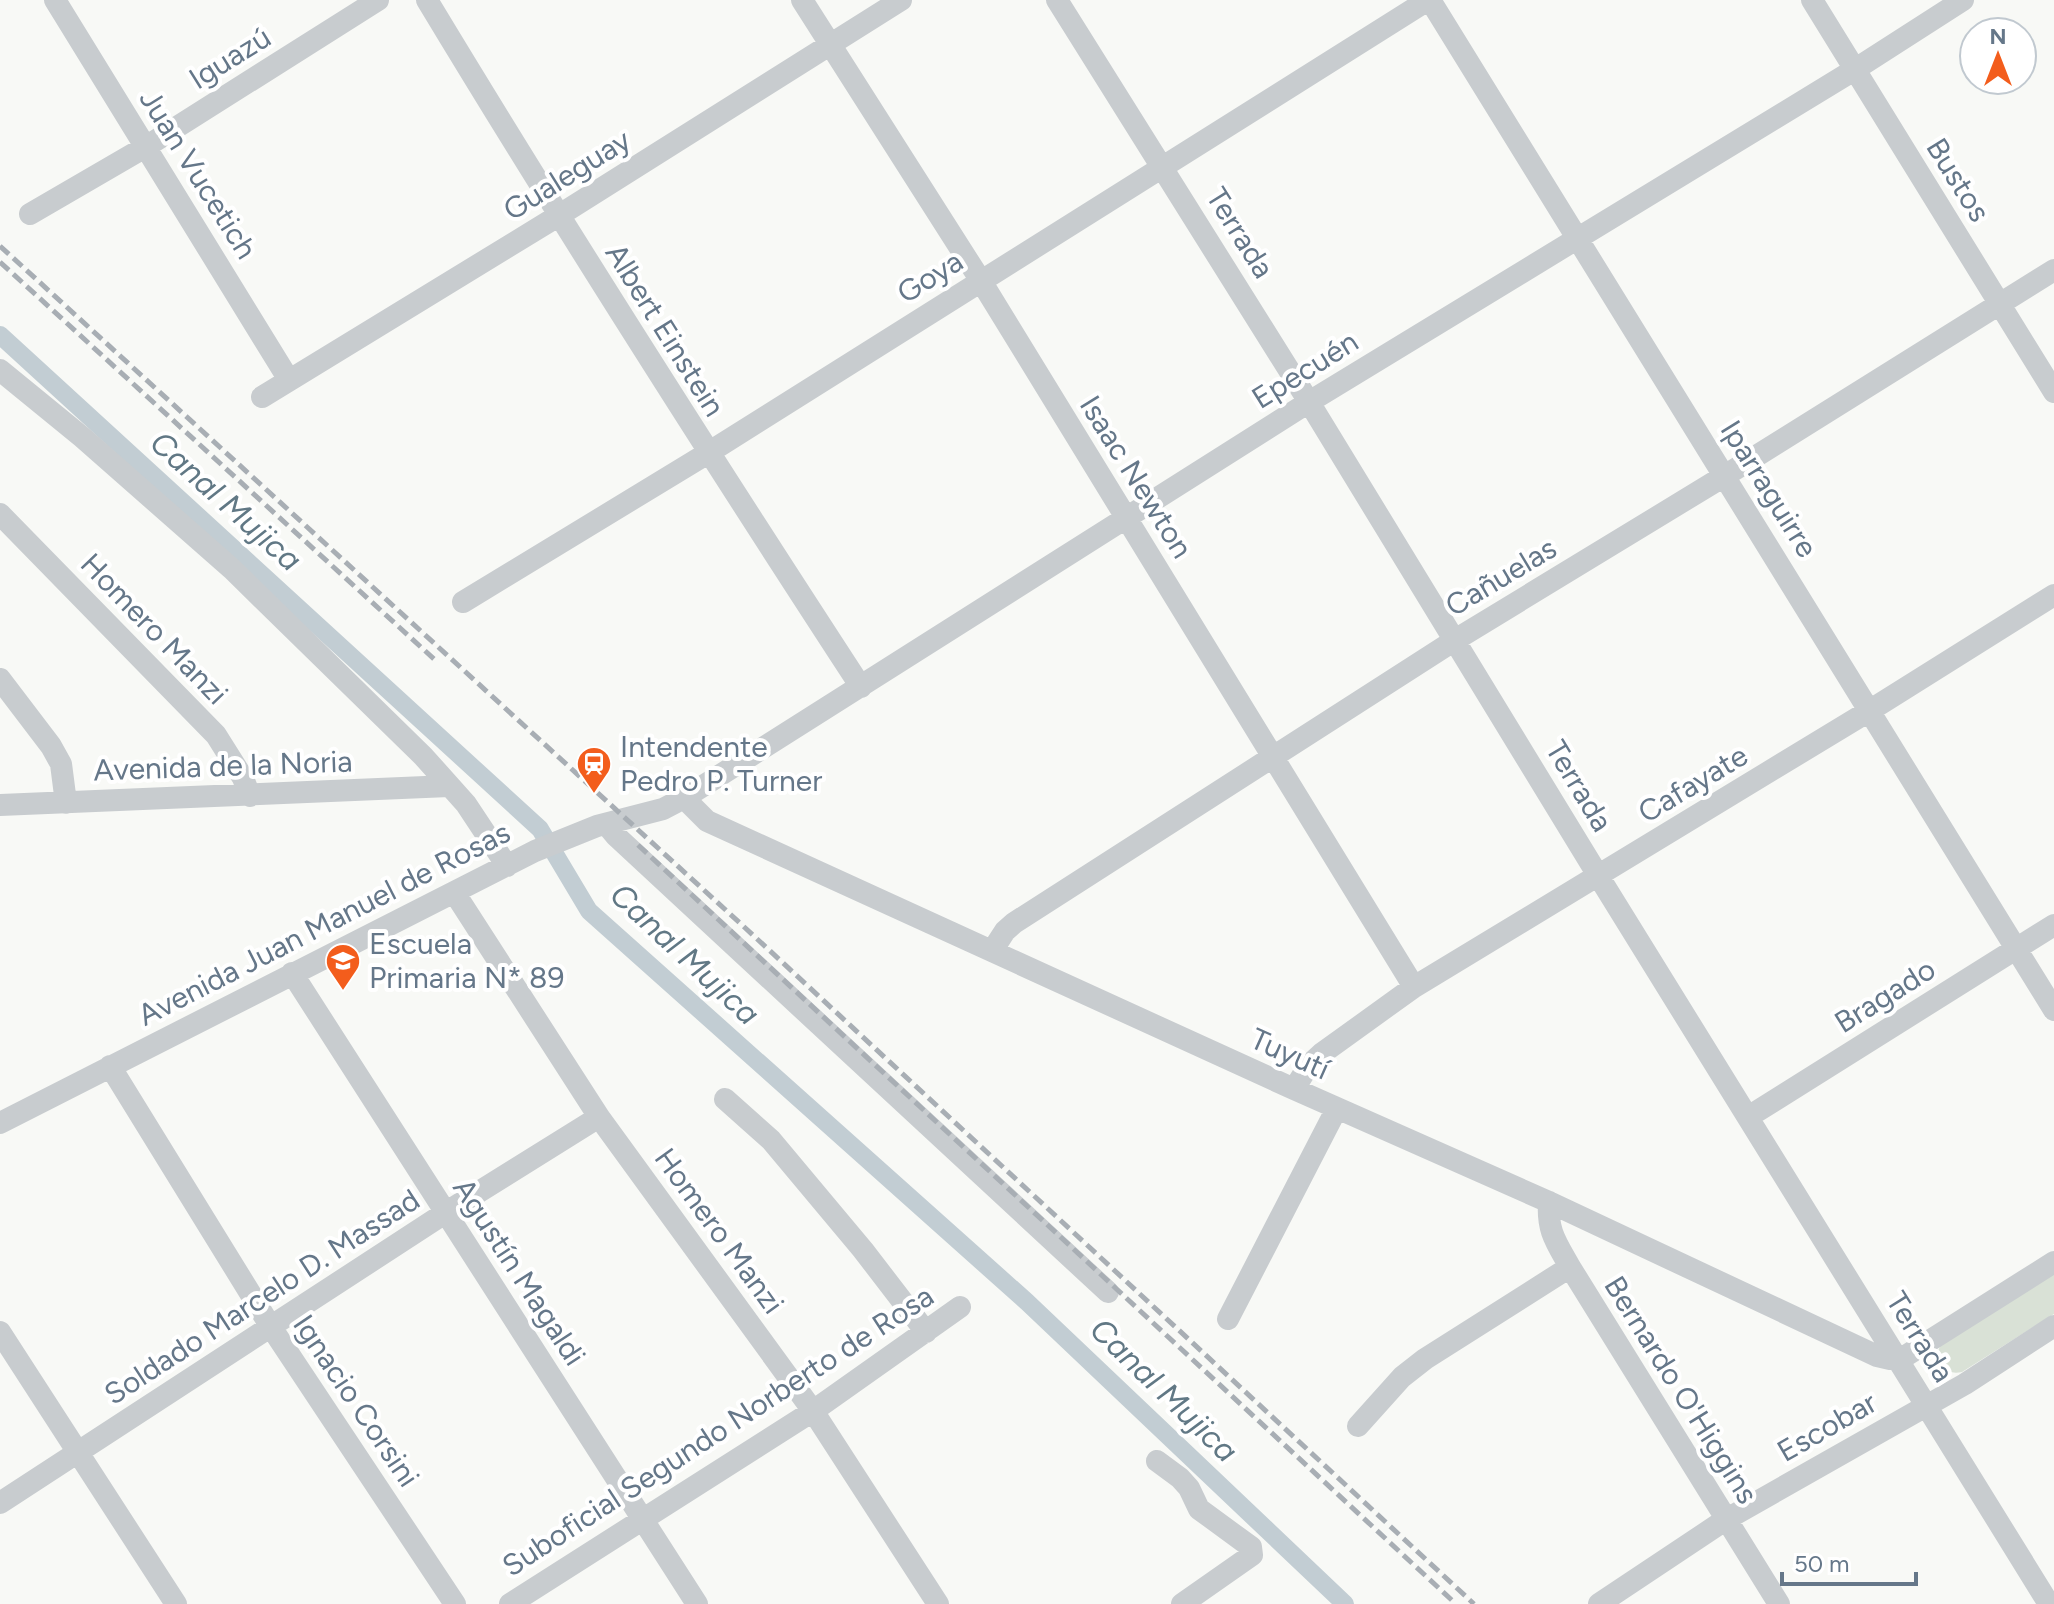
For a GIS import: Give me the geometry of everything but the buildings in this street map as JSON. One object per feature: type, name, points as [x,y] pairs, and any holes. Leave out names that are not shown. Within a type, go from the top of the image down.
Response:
[{"type":"street","name":"Juan Vucetich","points":[[55,0],[289,380]]},
{"type":"street","name":"Iguazú","points":[[30,214],[147,146],[378,0]]},
{"type":"street","name":"Albert Einstein","points":[[427,0],[558,216],[861,687]]},
{"type":"street","name":"Isaac Newton","points":[[802,0],[981,281],[1414,987]]},
{"type":"street","name":"Gualeguay","points":[[262,397],[558,216],[901,0]]},
{"type":"street","name":"Terrada","points":[[1057,0],[1309,402],[1748,1117],[1887,1357],[1911,1380],[2049,1604]]},
{"type":"street","name":"Goya","points":[[463,602],[708,453],[1429,0]]},
{"type":"street","name":"Iparraguirre","points":[[1429,0],[1726,475],[2054,1010]]},
{"type":"street","name":"Bustos","points":[[1812,0],[2054,392]]},
{"type":"street","name":"Epecuén","points":[[684,798],[1309,402],[1854,70],[1963,0]]},
{"type":"street","name":"Cañuelas","points":[[992,951],[1014,923],[1273,756],[2054,270]]},
{"type":"street","points":[[0,371],[82,437],[232,569],[423,756],[479,820],[507,866]]},
{"type":"street","name":"Homero Manzi","points":[[0,514],[216,735],[243,778],[250,796]]},
{"type":"street","name":"Cafayate","points":[[1294,1089],[1309,1065],[1321,1054],[1414,987],[1599,877],[2054,595]]},
{"type":"street","points":[[0,679],[61,764],[66,803]]},
{"type":"street","name":"Avenida de la Noria","points":[[0,805],[449,786]]},
{"type":"street","name":"Avenida Juan Manuel de Rosas","points":[[0,1123],[535,851],[575,834],[663,809],[684,798]]},
{"type":"street","name":"Tuyutí","points":[[684,798],[707,821],[1887,1357]]},
{"type":"street","points":[[606,824],[1108,1292]]},
{"type":"street","name":"Homero Manzi","points":[[454,892],[599,1117],[813,1411],[938,1604]]},
{"type":"street","name":"Bragado","points":[[1748,1117],[2054,925]]},
{"type":"street","name":"Agustín Magaldi","points":[[292,973],[697,1604]]},
{"type":"street","name":"Ignacio Corsini","points":[[110,1066],[271,1327],[455,1604]]},
{"type":"street","points":[[725,1099],[771,1140],[863,1250],[926,1332]]},
{"type":"street","points":[[1228,1319],[1337,1108]]},
{"type":"street","name":"Soldado Marcelo D. Massad","points":[[0,1503],[445,1213],[599,1117]]},
{"type":"street","name":"Bernardo O'Higgins","points":[[1549,1202],[1551,1233],[1570,1267],[1779,1604]]},
{"type":"street","name":"Escobar","points":[[1887,1357],[1929,1343],[2054,1262]]},
{"type":"street","points":[[1358,1426],[1402,1377],[1425,1359],[1570,1267]]},
{"type":"street","name":"Suboficial Segundo Norberto de Rosa","points":[[510,1604],[813,1411],[960,1307]]},
{"type":"street","name":"Escobar","points":[[1599,1604],[1725,1520],[1965,1384],[2054,1326]]},
{"type":"street","points":[[0,1332],[176,1604]]},
{"type":"street","name":"Escobar","points":[[1911,1380],[1933,1386],[1965,1384]]},
{"type":"street","points":[[1157,1461],[1189,1488],[1199,1509],[1251,1547],[1252,1555],[1182,1604]]},
{"type":"shaded area","points":[[2054,1274],[2054,1314],[1962,1372],[1945,1370],[1939,1362],[1940,1346]]},
{"type":"waterway","name":"Canal Mujica","points":[[0,335],[540,829],[589,911],[1027,1302],[1345,1604]]},
{"type":"railway","points":[[0,246],[741,924],[1474,1604]]},
{"type":"railway","points":[[0,262],[434,659]]},
{"type":"railway","points":[[638,845],[1456,1604]]},
{"type":"place","name":"Intendente Pedro P. Turner","points":[[594,795]]},
{"type":"place","name":"Escuela Primaria N* 89","points":[[343,992]]}]
